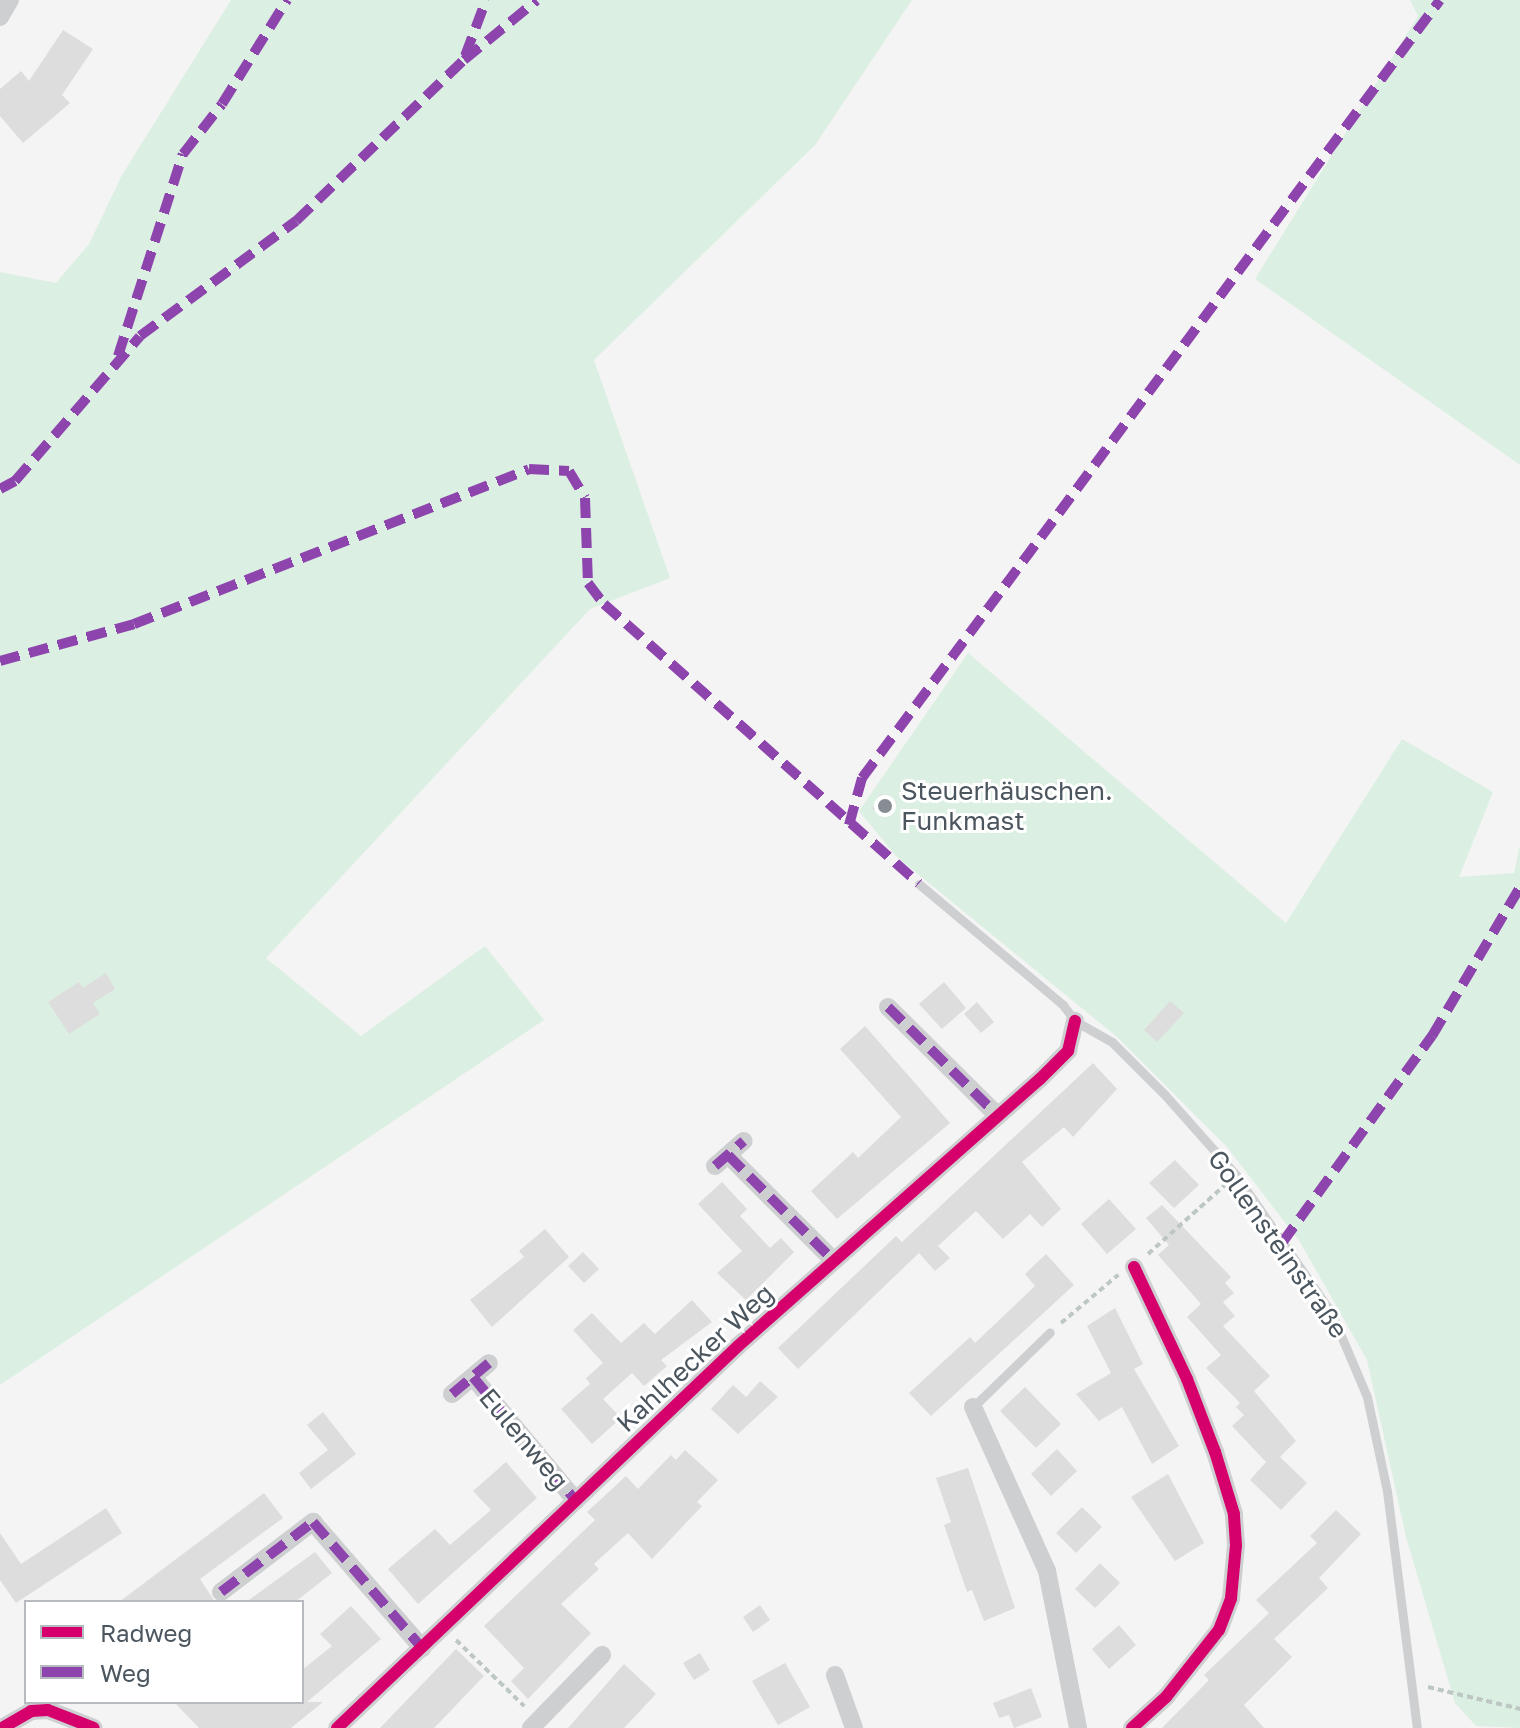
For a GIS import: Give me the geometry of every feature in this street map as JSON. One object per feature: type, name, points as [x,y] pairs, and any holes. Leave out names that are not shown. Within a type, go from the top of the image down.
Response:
[{"type":"street","points":[[0,17],[10,0]]},
{"type":"street","points":[[888,1007],[997,1115]]},
{"type":"street","name":"Kahlhecker Weg","points":[[337,1728],[833,1260],[1068,1051],[1075,1021]]},
{"type":"street","points":[[744,1141],[722,1161],[833,1260]]},
{"type":"street","points":[[1132,1728],[1166,1697],[1219,1630],[1236,1557],[1234,1514],[1215,1452],[1187,1379],[1134,1267]]},
{"type":"street","name":"Eulenweg","points":[[452,1394],[489,1363]]},
{"type":"street","name":"Eulenweg","points":[[473,1377],[576,1501]]},
{"type":"street","points":[[973,1407],[1047,1571],[1078,1728]]},
{"type":"street","points":[[221,1592],[313,1522],[422,1648]]},
{"type":"street","points":[[535,1724],[602,1655]]},
{"type":"street","points":[[835,1675],[854,1728]]},
{"type":"street","points":[[2,1728],[31,1711],[48,1710],[94,1728]]},
{"type":"lane","name":"Gollensteinstraße","points":[[919,884],[1063,1005],[1075,1021],[1112,1042],[1236,1175],[1331,1312],[1354,1357],[1387,1491],[1414,1683],[1417,1728]]},
{"type":"lane","points":[[973,1407],[1050,1332]]},
{"type":"path","points":[[1050,1332],[1108,1280],[1134,1267],[1236,1175]]},
{"type":"path","points":[[442,1627],[535,1724]]},
{"type":"path","points":[[1414,1683],[1520,1709]]},
{"type":"green space","points":[[231,0],[912,0],[815,145],[594,360],[670,578],[590,609],[266,958],[361,1036],[485,946],[544,1020],[0,1385],[0,272],[56,283],[89,244],[122,175]]},
{"type":"green space","points":[[1410,0],[1520,0],[1520,465],[1255,279],[1418,16]]},
{"type":"green space","points":[[968,653],[1286,923],[1402,739],[1493,792],[1459,877],[1514,873],[1520,845],[1520,1728],[1476,1726],[1455,1703],[1406,1537],[1367,1360],[1300,1242],[1227,1147],[1117,1037],[896,856],[859,811]]},
{"type":"building","points":[[63,30],[93,49],[62,95],[70,103],[23,143],[0,116],[0,89],[21,71],[29,81]]},
{"type":"building","name":"Steuerhäuschen. Funkmast","points":[[880,794],[897,802],[888,818],[872,809]]},
{"type":"building","points":[[106,973],[115,989],[93,1003],[100,1014],[69,1034],[48,1002],[79,982],[83,988]]},
{"type":"building","points":[[944,982],[966,1008],[942,1029],[919,1004]]},
{"type":"building","points":[[1170,1001],[1184,1013],[1157,1042],[1144,1030]]},
{"type":"building","points":[[977,1002],[994,1022],[981,1033],[964,1014]]},
{"type":"building","points":[[865,1026],[950,1123],[837,1219],[811,1191],[853,1152],[858,1158],[901,1117],[840,1049]]},
{"type":"building","points":[[1093,1063],[1117,1089],[1073,1137],[1064,1127],[1022,1162],[1061,1209],[1042,1227],[1030,1214],[1003,1239],[976,1211],[938,1246],[950,1258],[935,1271],[919,1253],[798,1369],[778,1348],[896,1236],[902,1242]]},
{"type":"building","points":[[1175,1160],[1199,1185],[1174,1208],[1149,1183]]},
{"type":"building","points":[[722,1182],[747,1209],[740,1216],[770,1248],[781,1238],[794,1252],[746,1300],[717,1273],[742,1251],[698,1204]]},
{"type":"building","points":[[1109,1199],[1136,1229],[1107,1254],[1081,1224]]},
{"type":"building","points":[[1162,1205],[1231,1277],[1225,1283],[1234,1293],[1223,1302],[1235,1316],[1223,1326],[1270,1376],[1254,1391],[1296,1441],[1280,1457],[1307,1483],[1281,1510],[1250,1480],[1266,1462],[1232,1426],[1244,1415],[1236,1407],[1240,1403],[1206,1368],[1221,1355],[1187,1317],[1201,1304],[1158,1255],[1169,1245],[1146,1218]]},
{"type":"building","points":[[545,1229],[569,1257],[492,1327],[470,1300],[524,1257],[519,1251]]},
{"type":"building","points":[[583,1252],[599,1269],[584,1283],[568,1266]]},
{"type":"building","points":[[1046,1254],[1074,1285],[931,1416],[909,1393],[970,1337],[975,1343],[1035,1286],[1025,1274]]},
{"type":"building","points":[[692,1300],[712,1322],[661,1360],[667,1366],[644,1386],[632,1373],[603,1399],[621,1418],[592,1444],[561,1409],[590,1384],[586,1378],[603,1363],[573,1330],[592,1313],[621,1343],[644,1323],[655,1334]]},
{"type":"building","points":[[1115,1308],[1143,1364],[1134,1369],[1179,1446],[1152,1464],[1122,1407],[1099,1421],[1076,1394],[1111,1373],[1087,1326]]},
{"type":"building","points":[[760,1381],[778,1397],[738,1434],[711,1409],[733,1385],[746,1397]]},
{"type":"building","points":[[1025,1387],[1061,1424],[1036,1448],[1000,1411]]},
{"type":"building","points":[[323,1412],[356,1454],[311,1489],[299,1473],[328,1450],[307,1425]]},
{"type":"building","points":[[1057,1449],[1077,1471],[1051,1496],[1031,1474]]},
{"type":"building","points":[[685,1450],[718,1480],[697,1502],[702,1506],[652,1559],[628,1533],[594,1564],[599,1569],[561,1604],[591,1633],[528,1699],[511,1681],[524,1668],[484,1626],[595,1520],[587,1512],[626,1476],[638,1489],[671,1455],[676,1460]]},
{"type":"building","points":[[506,1462],[537,1498],[418,1604],[388,1569],[435,1529],[450,1545],[491,1510],[473,1491]]},
{"type":"building","points":[[968,1468],[1015,1608],[984,1621],[972,1590],[967,1592],[944,1525],[951,1522],[936,1478]]},
{"type":"building","points":[[1168,1474],[1204,1543],[1175,1561],[1131,1497]]},
{"type":"building","points":[[264,1493],[283,1518],[200,1579],[214,1600],[122,1600]]},
{"type":"building","points":[[1082,1507],[1102,1527],[1076,1553],[1056,1533]]},
{"type":"building","points":[[106,1508],[122,1533],[16,1603],[0,1580],[0,1533],[21,1564]]},
{"type":"building","points":[[1336,1510],[1361,1534],[1319,1578],[1328,1588],[1274,1639],[1292,1657],[1244,1705],[1264,1728],[1162,1728],[1209,1680],[1204,1675],[1269,1613],[1256,1600],[1317,1543],[1310,1536]]},
{"type":"building","points":[[315,1552],[332,1573],[298,1600],[249,1600]]},
{"type":"building","points":[[1100,1563],[1120,1583],[1095,1608],[1075,1589]]},
{"type":"building","points":[[760,1605],[770,1620],[753,1632],[743,1617]]},
{"type":"building","points":[[351,1606],[381,1639],[307,1702],[323,1702],[291,1728],[199,1728],[176,1704],[304,1704],[304,1668],[332,1646],[320,1634]]},
{"type":"building","points":[[1119,1625],[1136,1645],[1109,1669],[1092,1649]]},
{"type":"building","points":[[456,1649],[484,1676],[439,1723],[434,1728],[380,1728]]},
{"type":"building","points":[[700,1653],[710,1670],[694,1680],[683,1663]]},
{"type":"building","points":[[785,1663],[810,1707],[778,1725],[752,1681]]},
{"type":"building","points":[[624,1664],[656,1694],[624,1728],[568,1728]]},
{"type":"building","points":[[1031,1688],[1042,1717],[1014,1728],[1009,1715],[999,1718],[993,1703]]},
{"type":"marked path","points":[[118,356],[183,154],[222,104],[287,0]]},
{"type":"marked path","points":[[465,56],[486,0]]},
{"type":"marked path","points":[[0,489],[15,481],[140,336],[296,221],[464,60],[537,0]]},
{"type":"marked path","points":[[849,825],[862,778],[1440,0]]},
{"type":"marked path","points":[[0,661],[134,624],[529,469],[569,471],[585,498],[588,583],[604,604],[919,884]]},
{"type":"marked path","points":[[1282,1243],[1432,1036],[1520,887]]},
{"type":"marked path","points":[[888,1007],[997,1115]]},
{"type":"marked path","points":[[715,1166],[744,1141]]},
{"type":"marked path","points":[[728,1155],[833,1260]]},
{"type":"marked path","points":[[452,1394],[489,1363]]},
{"type":"marked path","points":[[473,1377],[576,1501]]},
{"type":"marked path","points":[[221,1592],[313,1522],[422,1648],[427,1643]]},
{"type":"cycle path","points":[[337,1728],[738,1346],[1040,1079],[1068,1051],[1075,1021]]},
{"type":"cycle path","points":[[1132,1728],[1166,1697],[1219,1630],[1231,1598],[1236,1545],[1234,1514],[1215,1452],[1187,1379],[1134,1267]]},
{"type":"cycle path","points":[[2,1728],[31,1711],[48,1710],[94,1728]]},
{"type":"place","name":"Steuerhäuschen. Funkmast","points":[[885,806]]}]
